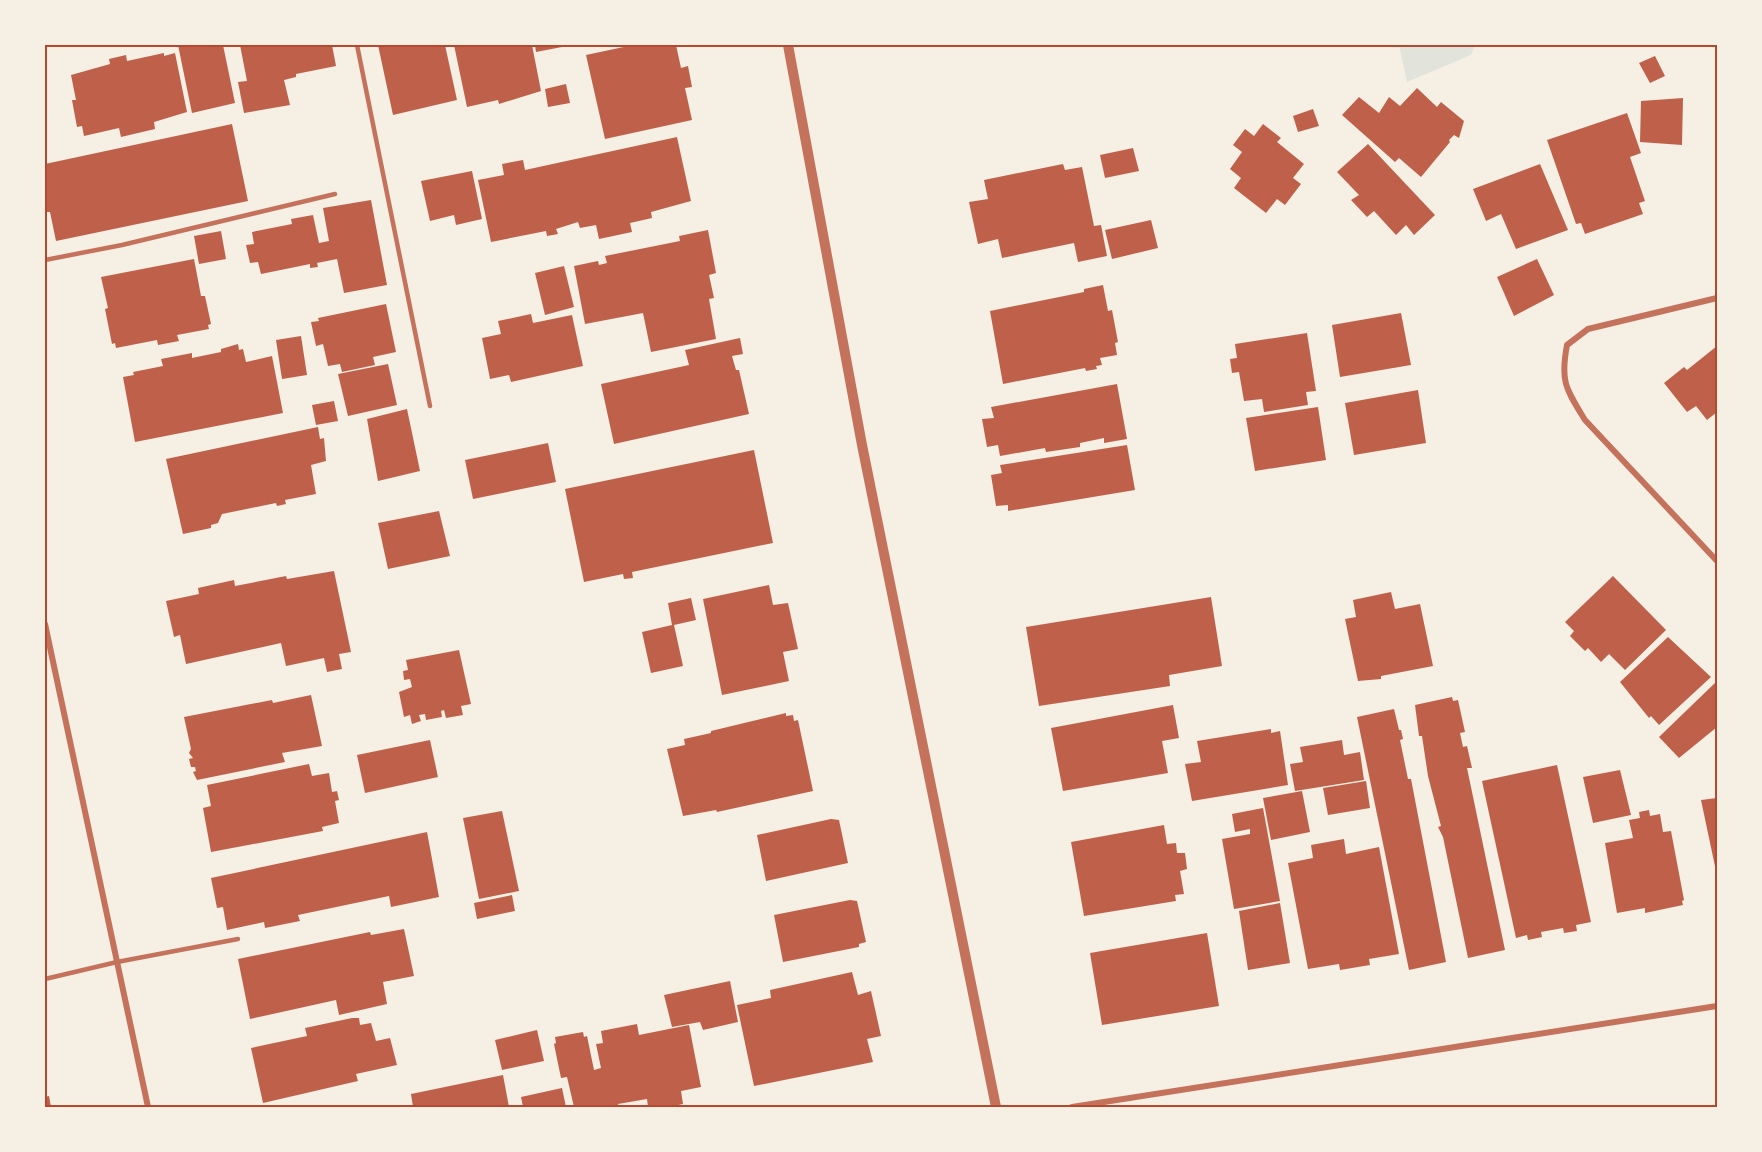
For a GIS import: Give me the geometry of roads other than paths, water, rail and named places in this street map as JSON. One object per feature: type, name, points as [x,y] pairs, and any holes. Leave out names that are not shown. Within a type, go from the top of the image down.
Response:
[{"type":"street","points":[[788,45],[864,457],[996,1107]]},
{"type":"street","points":[[1717,298],[1588,329],[1567,345],[1562,370],[1570,395],[1585,420],[1717,561]]},
{"type":"street","points":[[45,624],[148,1107]]},
{"type":"street","points":[[1072,1107],[1717,1006]]},
{"type":"lane","points":[[357,45],[430,406]]},
{"type":"lane","points":[[45,260],[122,245],[335,194]]},
{"type":"lane","points":[[45,979],[117,962],[238,939]]}]
